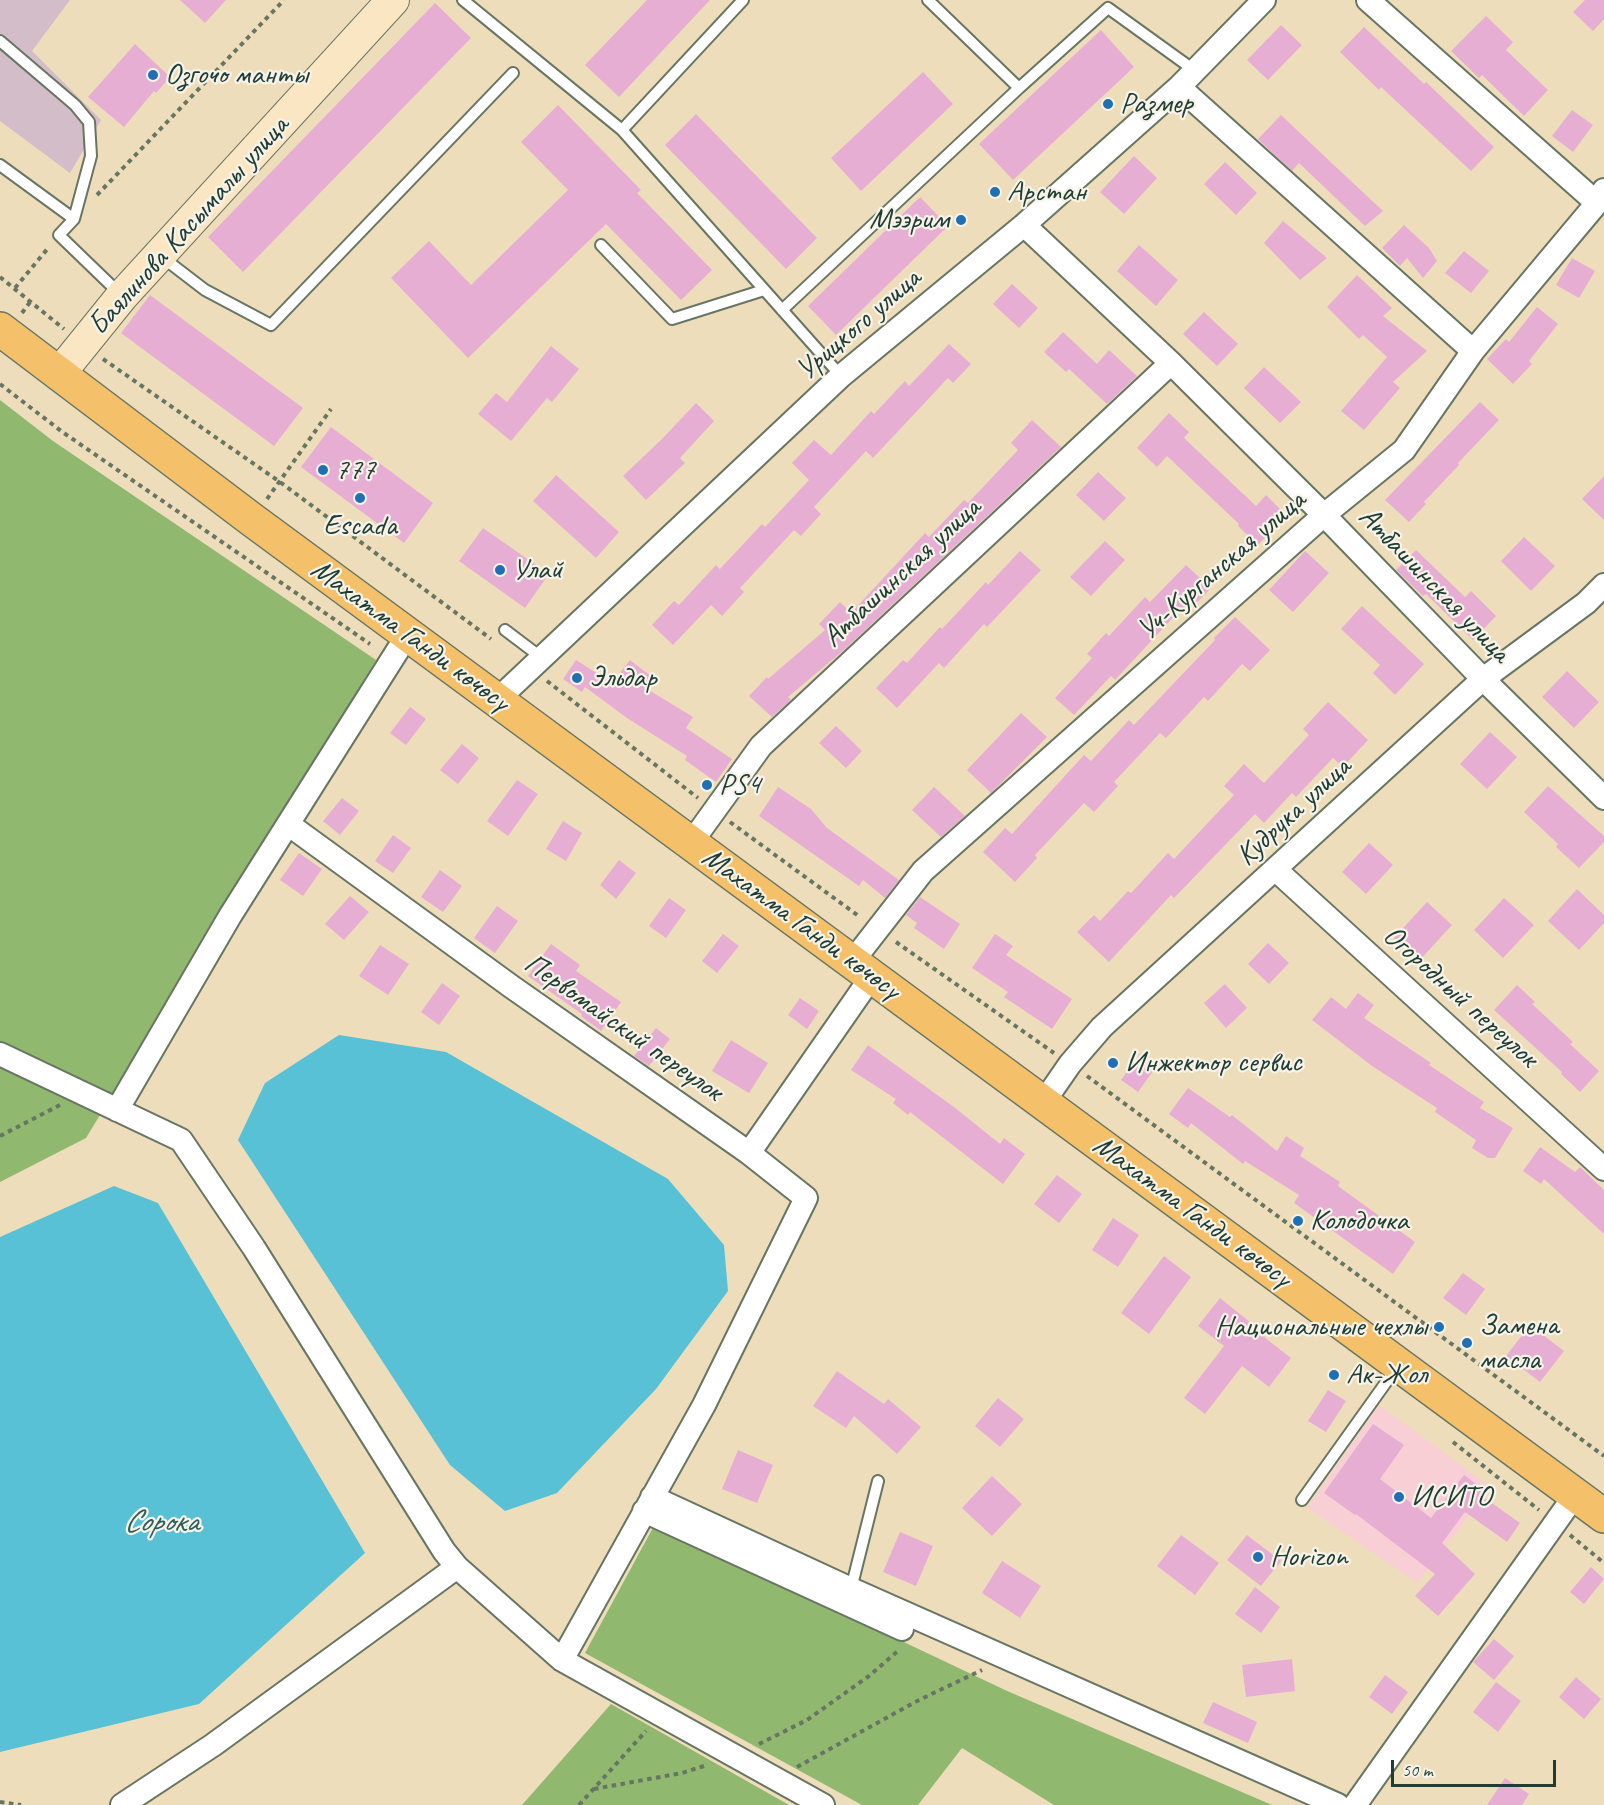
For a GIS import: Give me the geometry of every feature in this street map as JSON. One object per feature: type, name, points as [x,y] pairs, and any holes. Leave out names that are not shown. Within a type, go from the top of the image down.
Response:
[{"type":"main road","name":"Баялинова Касымалы улица","points":[[59,374],[122,296],[393,0]]},
{"type":"main road","name":"Махатма Ганди көчөсү","points":[[0,330],[251,519],[1604,1516]]},
{"type":"street","name":"Урицкого улица","points":[[497,700],[841,376],[1024,225],[1179,87],[1264,0]]},
{"type":"street","points":[[1368,0],[1600,197]]},
{"type":"street","points":[[1179,87],[1473,351]]},
{"type":"street","name":"Уч-Курганская улица","points":[[862,969],[876,929],[923,871],[1324,515],[1404,450],[1473,351],[1600,197]]},
{"type":"street","name":"Атбашинская улица","points":[[1024,225],[1171,363],[1324,515],[1483,680],[1604,798]]},
{"type":"street","name":"Атбашинская улица","points":[[691,843],[761,746],[1171,363]]},
{"type":"street","name":"Кудрука улица","points":[[1043,1103],[1070,1064],[1102,1027],[1483,680],[1586,603],[1604,585]]},
{"type":"street","points":[[117,1110],[230,916],[408,634]]},
{"type":"street","name":"Первомайский переулок","points":[[288,824],[512,987],[749,1153],[806,1198],[704,1405],[648,1504]]},
{"type":"street","name":"Огородный переулок","points":[[1276,870],[1604,1169]]},
{"type":"street","points":[[749,1153],[862,969]]},
{"type":"street","points":[[0,1054],[181,1140],[254,1248],[444,1551],[457,1567],[562,1660],[823,1805]]},
{"type":"street","points":[[1356,1805],[1575,1495]]},
{"type":"street","points":[[562,1660],[648,1504]]},
{"type":"street","points":[[648,1504],[851,1589],[1338,1805]]},
{"type":"street","points":[[648,1504],[915,1635],[1302,1805]]},
{"type":"street","points":[[122,1805],[213,1745],[457,1567]]},
{"type":"lane","points":[[463,0],[622,130],[841,376]]},
{"type":"lane","points":[[622,130],[743,0]]},
{"type":"lane","points":[[928,0],[1019,88]]},
{"type":"lane","points":[[782,310],[1108,8],[1194,70]]},
{"type":"lane","points":[[0,41],[75,105],[89,122],[91,156],[74,219],[59,235],[122,296]]},
{"type":"lane","points":[[159,255],[205,290],[271,325],[513,74]]},
{"type":"lane","points":[[0,165],[74,219]]},
{"type":"lane","points":[[601,245],[672,319],[764,290]]},
{"type":"lane","points":[[505,630],[537,663]]},
{"type":"lane","points":[[1302,1500],[1398,1364]]},
{"type":"lane","points":[[851,1589],[878,1481]]},
{"type":"path","points":[[91,202],[284,0]]},
{"type":"path","points":[[15,288],[59,235]]},
{"type":"path","points":[[0,278],[84,345],[280,482],[494,641]]},
{"type":"path","points":[[251,519],[331,409]]},
{"type":"path","points":[[537,663],[714,811],[876,929],[1070,1064],[1604,1456]]},
{"type":"path","points":[[0,1136],[82,1094]]},
{"type":"path","points":[[594,1789],[682,1773],[734,1756],[807,1720],[869,1676],[915,1635]]},
{"type":"path","points":[[775,1778],[919,1700],[988,1667]]},
{"type":"path","points":[[579,1805],[661,1715]]},
{"type":"path","points":[[0,1802],[21,1805]]},
{"type":"shaded area","points":[[0,0],[70,0],[32,51],[101,120],[70,173],[0,121]]},
{"type":"shaded area","name":"ИСИТО","points":[[1379,1405],[1491,1487],[1418,1583],[1307,1508]]},
{"type":"green space","points":[[0,400],[53,441],[376,660],[86,1138],[0,1182]]},
{"type":"green space","points":[[655,1524],[1005,1690],[1272,1805],[1054,1805],[962,1748],[918,1805],[862,1805],[585,1653]]},
{"type":"green space","points":[[611,1704],[789,1805],[522,1805]]},
{"type":"water","points":[[339,1035],[446,1052],[668,1179],[724,1245],[728,1291],[656,1389],[557,1493],[505,1511],[450,1465],[238,1140],[265,1083]]},
{"type":"water","name":"Сорока","points":[[114,1186],[158,1203],[365,1553],[199,1704],[0,1752],[0,1237]]},
{"type":"building","points":[[180,0],[226,0],[205,23]]},
{"type":"building","points":[[647,0],[710,0],[619,97],[585,65]]},
{"type":"building","points":[[1585,0],[1604,0],[1604,19],[1593,31],[1573,12]]},
{"type":"building","points":[[435,3],[471,38],[243,272],[208,237]]},
{"type":"building","points":[[1486,16],[1513,42],[1506,50],[1548,90],[1524,116],[1482,75],[1479,78],[1451,51]]},
{"type":"building","points":[[1281,25],[1302,45],[1268,80],[1247,60]]},
{"type":"building","points":[[1364,27],[1494,147],[1471,171],[1381,87],[1379,90],[1340,52]]},
{"type":"building","points":[[1101,30],[1134,67],[1013,180],[979,144]]},
{"type":"building","points":[[135,44],[170,77],[156,93],[154,91],[124,127],[88,97]]},
{"type":"building","points":[[923,72],[953,104],[861,191],[831,158]]},
{"type":"building","points":[[558,105],[641,190],[637,193],[712,270],[681,300],[606,224],[468,358],[391,278],[429,241],[471,285],[568,190],[521,142]]},
{"type":"building","points":[[1572,110],[1593,125],[1573,152],[1552,136]]},
{"type":"building","points":[[696,114],[817,238],[786,269],[665,145]]},
{"type":"building","points":[[1281,115],[1383,211],[1365,226],[1299,163],[1292,171],[1279,159],[1258,139]]},
{"type":"building","points":[[1134,156],[1157,178],[1124,214],[1100,192]]},
{"type":"building","points":[[1225,162],[1257,193],[1236,215],[1204,184]]},
{"type":"building","points":[[920,197],[948,226],[836,335],[808,306]]},
{"type":"building","points":[[1283,221],[1327,258],[1300,280],[1264,243]]},
{"type":"building","points":[[1404,225],[1429,248],[1437,261],[1423,278],[1407,258],[1400,266],[1382,248]]},
{"type":"building","points":[[1139,245],[1178,280],[1156,306],[1117,271]]},
{"type":"building","points":[[1464,251],[1489,271],[1471,293],[1445,273]]},
{"type":"building","points":[[1572,258],[1595,271],[1579,298],[1556,285]]},
{"type":"building","points":[[1357,275],[1392,308],[1383,316],[1427,351],[1393,382],[1400,388],[1364,430],[1341,411],[1387,357],[1363,335],[1359,339],[1327,307]]},
{"type":"building","points":[[1012,284],[1038,308],[1019,328],[993,304]]},
{"type":"building","points":[[150,295],[303,408],[274,446],[121,333]]},
{"type":"building","points":[[1537,307],[1558,324],[1529,361],[1532,364],[1513,384],[1487,359],[1506,339],[1509,342]]},
{"type":"building","points":[[1204,312],[1238,344],[1217,366],[1183,334]]},
{"type":"building","points":[[1063,332],[1097,364],[1109,350],[1137,376],[1107,404],[1069,369],[1066,372],[1044,352]]},
{"type":"building","points":[[949,344],[971,364],[953,383],[948,378],[873,458],[866,451],[814,507],[821,514],[801,536],[794,530],[740,588],[744,592],[722,616],[711,605],[673,645],[652,625],[674,601],[679,605],[716,565],[720,569],[762,524],[765,527],[809,480],[792,463],[814,440],[831,455],[871,411],[874,414],[905,381],[909,386]]},
{"type":"building","points":[[551,346],[579,369],[552,402],[547,398],[511,441],[478,414],[496,393],[507,402]]},
{"type":"building","points":[[1264,367],[1301,402],[1280,423],[1244,388]]},
{"type":"building","points":[[1480,402],[1499,420],[1458,463],[1459,465],[1424,502],[1426,504],[1409,522],[1385,500]]},
{"type":"building","points":[[696,403],[714,421],[680,458],[685,463],[646,500],[623,476]]},
{"type":"building","points":[[1169,413],[1189,432],[1184,438],[1256,506],[1266,495],[1286,515],[1258,545],[1167,456],[1157,467],[1137,448]]},
{"type":"building","points":[[1032,420],[1061,447],[845,649],[788,697],[791,700],[772,717],[749,696],[767,677],[768,679],[825,630],[819,624],[840,602],[851,613],[925,533],[929,537],[964,500],[968,503],[1018,450],[1011,443]]},
{"type":"building","points":[[331,427],[433,503],[404,543],[301,467]]},
{"type":"building","points":[[1098,472],[1126,498],[1104,521],[1076,495]]},
{"type":"building","points":[[556,475],[619,532],[596,558],[533,501]]},
{"type":"building","points":[[1604,476],[1604,520],[1582,499]]},
{"type":"building","points":[[483,528],[549,574],[525,608],[459,561]]},
{"type":"building","points":[[1524,537],[1555,566],[1531,591],[1501,561]]},
{"type":"building","points":[[1105,541],[1125,560],[1091,596],[1070,577]]},
{"type":"building","points":[[1416,550],[1465,597],[1471,591],[1496,616],[1473,640],[1426,594],[1423,596],[1396,570]]},
{"type":"building","points":[[1020,551],[1041,570],[987,627],[984,624],[944,668],[939,663],[897,708],[876,688],[903,660],[907,663],[940,627],[942,629],[986,582],[988,585]]},
{"type":"building","points":[[1305,551],[1329,573],[1293,612],[1269,590]]},
{"type":"building","points":[[1186,565],[1211,588],[1185,615],[1180,610],[1115,680],[1111,676],[1074,715],[1055,698],[1092,658],[1087,654],[1106,633],[1109,636],[1145,597],[1150,602]]},
{"type":"building","points":[[1362,606],[1424,664],[1395,695],[1373,673],[1380,665],[1341,629]]},
{"type":"building","points":[[1235,617],[1270,650],[1250,671],[1242,664],[1208,701],[1204,697],[1166,738],[1160,733],[1114,782],[1118,786],[1094,812],[1084,803],[1035,855],[1037,858],[1015,882],[983,852],[1005,828],[1012,834],[1084,755],[1091,761],[1129,720],[1134,725]]},
{"type":"building","points":[[576,660],[612,683],[630,660],[652,677],[644,687],[693,717],[686,728],[732,759],[716,782],[685,760],[687,756],[627,718],[585,687],[582,692],[563,679]]},
{"type":"building","points":[[1567,671],[1599,702],[1574,728],[1542,697]]},
{"type":"building","points":[[1328,702],[1368,740],[1343,767],[1333,758],[1296,797],[1292,793],[1264,823],[1255,814],[1174,898],[1171,895],[1109,962],[1077,932],[1094,915],[1100,921],[1128,891],[1131,893],[1168,853],[1174,859],[1234,795],[1224,786],[1244,764],[1264,783],[1309,735],[1303,729]]},
{"type":"building","points":[[410,707],[426,719],[406,745],[390,733]]},
{"type":"building","points":[[1021,713],[1047,737],[991,793],[967,770]]},
{"type":"building","points":[[836,726],[862,751],[846,768],[819,743]]},
{"type":"building","points":[[1490,732],[1517,757],[1487,789],[1460,764]]},
{"type":"building","points":[[462,744],[479,758],[458,784],[440,770]]},
{"type":"building","points":[[517,780],[538,794],[508,836],[487,821]]},
{"type":"building","points":[[1548,786],[1604,836],[1604,842],[1579,868],[1556,847],[1558,844],[1524,812]]},
{"type":"building","points":[[778,787],[811,809],[827,828],[899,880],[885,898],[863,880],[859,886],[759,816]]},
{"type":"building","points":[[934,787],[965,816],[941,837],[912,810]]},
{"type":"building","points":[[342,798],[359,811],[340,835],[323,821]]},
{"type":"building","points":[[563,821],[582,833],[566,861],[546,849]]},
{"type":"building","points":[[393,835],[411,848],[393,873],[375,861]]},
{"type":"building","points":[[1369,843],[1393,865],[1366,894],[1342,872]]},
{"type":"building","points":[[299,853],[322,869],[303,896],[280,880]]},
{"type":"building","points":[[619,860],[636,873],[616,899],[600,885]]},
{"type":"building","points":[[440,870],[462,886],[443,912],[421,897]]},
{"type":"building","points":[[1577,889],[1604,915],[1604,923],[1579,950],[1548,921]]},
{"type":"building","points":[[350,896],[369,912],[344,940],[325,924]]},
{"type":"building","points":[[920,897],[960,924],[944,949],[914,928],[917,923],[906,915]]},
{"type":"building","points":[[669,898],[686,910],[666,938],[649,926]]},
{"type":"building","points":[[1504,898],[1534,925],[1503,958],[1474,930]]},
{"type":"building","points":[[1427,902],[1452,925],[1419,961],[1394,938]]},
{"type":"building","points":[[497,906],[518,921],[495,953],[474,938]]},
{"type":"building","points":[[723,934],[739,946],[717,973],[702,961]]},
{"type":"building","points":[[995,934],[1013,946],[1006,955],[1072,999],[1052,1029],[1004,997],[1008,992],[972,968]]},
{"type":"building","points":[[1268,943],[1289,963],[1269,984],[1248,964]]},
{"type":"building","points":[[551,944],[580,965],[576,971],[621,1002],[601,1031],[581,1016],[582,1014],[528,976]]},
{"type":"building","points":[[380,945],[409,964],[388,995],[359,976]]},
{"type":"building","points":[[442,983],[460,996],[439,1025],[421,1012]]},
{"type":"building","points":[[1225,984],[1247,1008],[1226,1028],[1204,1003]]},
{"type":"building","points":[[1517,985],[1535,1002],[1532,1004],[1573,1042],[1570,1044],[1599,1071],[1580,1092],[1561,1074],[1562,1072],[1494,1010]]},
{"type":"building","points":[[1358,993],[1374,1005],[1364,1018],[1484,1102],[1480,1108],[1513,1128],[1495,1158],[1488,1158],[1472,1148],[1476,1140],[1435,1112],[1437,1108],[1372,1066],[1312,1020],[1331,997],[1346,1009]]},
{"type":"building","points":[[800,998],[819,1011],[807,1029],[788,1015]]},
{"type":"building","points":[[656,1028],[670,1039],[649,1066],[634,1056]]},
{"type":"building","points":[[731,1040],[768,1063],[749,1093],[712,1071]]},
{"type":"building","points":[[868,1045],[954,1107],[1000,1144],[1004,1138],[1025,1154],[1003,1184],[910,1112],[908,1115],[893,1103],[896,1099],[851,1070]]},
{"type":"building","points":[[1140,1054],[1156,1067],[1138,1092],[1121,1080]]},
{"type":"building","points":[[1188,1088],[1230,1117],[1232,1115],[1277,1151],[1286,1136],[1304,1148],[1300,1156],[1340,1182],[1338,1186],[1415,1242],[1393,1274],[1294,1203],[1299,1195],[1245,1161],[1243,1164],[1191,1123],[1188,1128],[1169,1114]]},
{"type":"building","points":[[1540,1147],[1575,1172],[1580,1167],[1604,1190],[1604,1234],[1544,1179],[1541,1184],[1523,1171]]},
{"type":"building","points":[[1057,1175],[1082,1194],[1059,1223],[1034,1204]]},
{"type":"building","points":[[1113,1218],[1139,1235],[1118,1267],[1092,1250]]},
{"type":"building","points":[[1164,1256],[1191,1277],[1149,1334],[1121,1313]]},
{"type":"building","points":[[1463,1273],[1485,1289],[1466,1315],[1443,1298]]},
{"type":"building","points":[[1220,1298],[1291,1358],[1269,1387],[1242,1366],[1205,1414],[1184,1398],[1224,1346],[1198,1326]]},
{"type":"building","points":[[1530,1325],[1564,1351],[1540,1382],[1506,1356]]},
{"type":"building","points":[[837,1371],[884,1404],[888,1399],[921,1427],[897,1454],[854,1416],[846,1428],[813,1406]]},
{"type":"building","points":[[1328,1390],[1346,1401],[1326,1432],[1308,1421]]},
{"type":"building","points":[[998,1398],[1024,1419],[1000,1447],[975,1426]]},
{"type":"building","points":[[1373,1424],[1404,1445],[1380,1479],[1431,1518],[1464,1475],[1483,1489],[1479,1494],[1520,1523],[1507,1542],[1465,1512],[1442,1543],[1475,1574],[1438,1616],[1415,1596],[1435,1574],[1356,1514],[1324,1493]]},
{"type":"building","points":[[738,1450],[773,1465],[757,1503],[722,1489]]},
{"type":"building","points":[[992,1476],[1022,1504],[992,1536],[962,1508]]},
{"type":"building","points":[[900,1532],[933,1546],[916,1586],[883,1572]]},
{"type":"building","points":[[1181,1535],[1219,1563],[1195,1595],[1157,1566]]},
{"type":"building","points":[[1247,1535],[1281,1561],[1261,1586],[1227,1560]]},
{"type":"building","points":[[1002,1561],[1041,1586],[1020,1618],[982,1593]]},
{"type":"building","points":[[1591,1567],[1604,1579],[1584,1604],[1570,1592]]},
{"type":"building","points":[[1255,1587],[1280,1607],[1261,1633],[1235,1614]]},
{"type":"building","points":[[1494,1639],[1514,1656],[1494,1680],[1473,1662]]},
{"type":"building","points":[[1292,1659],[1295,1691],[1246,1697],[1242,1665]]},
{"type":"building","points":[[1385,1675],[1408,1692],[1392,1714],[1369,1697]]},
{"type":"building","points":[[1576,1677],[1601,1699],[1584,1719],[1559,1697]]},
{"type":"building","points":[[1496,1682],[1521,1701],[1498,1732],[1473,1712]]},
{"type":"building","points":[[1213,1702],[1257,1722],[1248,1743],[1203,1723]]},
{"type":"building","points":[[1505,1778],[1529,1794],[1522,1805],[1487,1805]]},
{"type":"place","name":"Озгочо манты","points":[[153,75]]},
{"type":"place","name":"Размер","points":[[1108,104]]},
{"type":"place","name":"Арстан","points":[[995,192]]},
{"type":"place","name":"Мээрим","points":[[961,220]]},
{"type":"place","name":"777","points":[[323,470]]},
{"type":"place","name":"Escada","points":[[360,498]]},
{"type":"place","name":"Улай","points":[[500,570]]},
{"type":"place","name":"Эльдар","points":[[577,678]]},
{"type":"place","name":"PS4","points":[[707,785]]},
{"type":"place","name":"Инжектор сервис","points":[[1113,1063]]},
{"type":"place","name":"Колодочка","points":[[1298,1221]]},
{"type":"place","name":"Национальные чехлы","points":[[1439,1327]]},
{"type":"place","name":"Замена масла","points":[[1467,1343]]},
{"type":"place","name":"Ак-Жол","points":[[1334,1375]]},
{"type":"place","name":"ИСИТО","points":[[1399,1497]]},
{"type":"place","name":"Horizon","points":[[1258,1557]]}]
